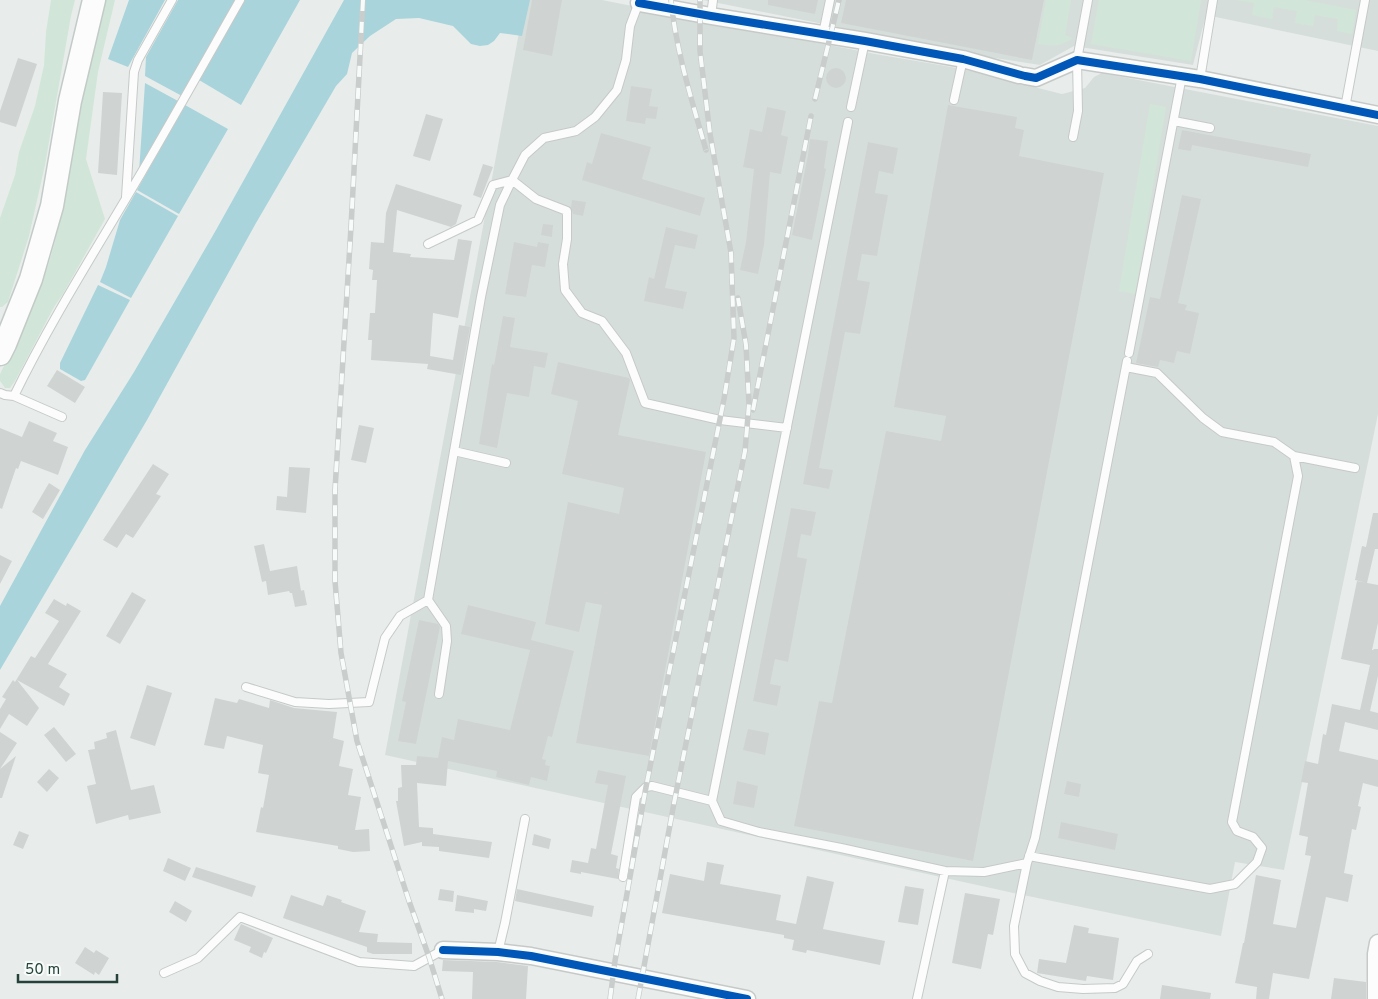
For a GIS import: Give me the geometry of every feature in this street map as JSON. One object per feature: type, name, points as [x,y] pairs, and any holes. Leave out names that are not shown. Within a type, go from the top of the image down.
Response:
[{"type":"main road","points":[[0,354],[31,279],[52,206],[70,101],[94,0]]},
{"type":"street","points":[[640,1],[712,8],[823,34],[963,59],[1022,76],[1036,78],[1077,60],[1200,79],[1378,115]]},
{"type":"street","points":[[1376,999],[1376,954],[1378,943]]},
{"type":"street","points":[[443,950],[498,952],[532,956],[747,999]]},
{"type":"lane","points":[[126,199],[134,72],[138,60],[172,0]]},
{"type":"lane","points":[[14,396],[26,370],[240,0]]},
{"type":"lane","points":[[823,34],[830,0]]},
{"type":"lane","points":[[1073,137],[1078,111],[1077,60],[1088,0]]},
{"type":"lane","points":[[1200,79],[1213,0]]},
{"type":"lane","points":[[1345,108],[1365,0]]},
{"type":"lane","points":[[439,694],[447,641],[446,626],[428,600],[481,298],[500,205],[525,155],[544,138],[576,131],[595,117],[617,90],[626,60],[630,26],[640,1]]},
{"type":"lane","points":[[851,107],[865,41]]},
{"type":"lane","points":[[954,100],[963,59]]},
{"type":"lane","points":[[1148,954],[1137,961],[1123,984],[1115,988],[1083,989],[1058,987],[1040,981],[1025,973],[1015,954],[1014,926],[1028,859],[1035,838],[1182,76]]},
{"type":"lane","points":[[1174,121],[1210,128]]},
{"type":"lane","points":[[848,122],[712,801],[721,821],[752,830],[945,871],[984,872],[1028,859],[1210,889],[1235,884],[1257,862],[1262,848],[1253,838],[1237,831],[1232,822],[1298,476],[1294,456]]},
{"type":"lane","points":[[428,244],[478,220],[493,185],[512,180]]},
{"type":"lane","points":[[512,180],[536,199],[566,211],[565,290],[582,313],[602,321],[626,353],[645,403],[720,420],[787,428]]},
{"type":"lane","points":[[1128,360],[1157,373],[1203,418],[1222,432],[1274,442],[1294,456],[1355,468]]},
{"type":"lane","points":[[0,393],[14,396],[62,417]]},
{"type":"lane","points":[[454,451],[506,463]]},
{"type":"lane","points":[[246,688],[295,702],[329,704],[368,702],[385,638],[400,616],[428,600]]},
{"type":"lane","points":[[623,877],[636,797],[646,787],[652,786],[712,801]]},
{"type":"lane","points":[[498,952],[525,819]]},
{"type":"lane","points":[[917,999],[945,871]]},
{"type":"lane","points":[[164,972],[198,958],[240,917],[359,962],[414,966],[443,950]]},
{"type":"shaded area","points":[[525,0],[602,0],[996,76],[1062,94],[1085,88],[1094,77],[1102,73],[1378,126],[1378,414],[1284,870],[1235,862],[1221,936],[1023,895],[385,755]]},
{"type":"shaded area","points":[[703,0],[1378,0],[1378,51],[1206,15],[1193,65],[1074,46],[1040,65],[988,57]]},
{"type":"green space","points":[[51,0],[75,0],[45,165],[29,236],[8,302],[0,307],[0,218],[15,175],[19,152],[35,106],[44,65],[46,32]]},
{"type":"green space","points":[[101,0],[115,0],[98,72],[86,159],[105,219],[54,307],[15,381],[10,388],[5,388],[0,381],[0,374],[34,302],[55,242]]},
{"type":"green space","points":[[1046,0],[1071,0],[1065,35],[1072,38],[1064,43],[1052,45],[1038,44]]},
{"type":"green space","points":[[1099,0],[1201,0],[1191,61],[1091,44]]},
{"type":"green space","points":[[1236,0],[1304,0],[1356,10],[1352,34],[1337,31],[1338,19],[1315,15],[1313,26],[1295,23],[1297,11],[1274,7],[1272,19],[1252,15],[1254,3]]},
{"type":"green space","points":[[1150,104],[1166,107],[1135,294],[1119,291]]},
{"type":"water","points":[[129,0],[165,0],[128,67],[108,59]]},
{"type":"water","points":[[178,0],[235,0],[182,96],[145,76],[146,57]]},
{"type":"water","points":[[245,0],[300,0],[241,105],[199,80]]},
{"type":"water","points":[[344,0],[530,0],[522,36],[500,33],[488,45],[480,46],[471,44],[453,26],[419,18],[396,19],[370,36],[352,53],[347,74],[336,86],[256,223],[147,420],[0,670],[0,606],[85,450],[134,372],[216,230]]},
{"type":"water","points":[[145,83],[178,101],[139,172]]},
{"type":"water","points":[[185,105],[228,129],[179,214],[137,190]]},
{"type":"water","points":[[136,192],[178,216],[131,298],[100,282],[120,220]]},
{"type":"water","points":[[98,285],[130,300],[85,380],[81,381],[60,369],[60,363]]},
{"type":"building","points":[[532,0],[562,0],[552,56],[523,50]]},
{"type":"building","points":[[768,0],[818,0],[815,14],[768,5]]},
{"type":"building","points":[[846,0],[1044,0],[1032,60],[841,23]]},
{"type":"building","points":[[18,58],[37,64],[16,127],[0,122],[0,111]]},
{"type":"building","points":[[836,68],[843,71],[846,78],[843,85],[836,88],[829,85],[826,78],[829,71]]},
{"type":"building","points":[[631,86],[652,89],[649,106],[658,107],[656,119],[646,118],[645,124],[626,121]]},
{"type":"building","points":[[103,92],[122,93],[117,175],[98,173]]},
{"type":"building","points":[[948,105],[1017,117],[1015,128],[1024,130],[1019,156],[1104,173],[973,861],[794,826],[819,701],[832,703],[886,431],[941,441],[946,416],[894,407]]},
{"type":"building","points":[[767,107],[786,111],[781,135],[788,137],[781,174],[770,172],[764,245],[758,274],[740,270],[746,242],[754,169],[743,167],[750,129],[762,132]]},
{"type":"building","points":[[426,114],[443,119],[430,161],[413,156]]},
{"type":"building","points":[[1182,130],[1311,154],[1308,167],[1192,145],[1191,151],[1178,149]]},
{"type":"building","points":[[601,133],[651,147],[642,179],[705,198],[700,216],[582,180],[587,162],[592,164]]},
{"type":"building","points":[[810,139],[828,141],[824,168],[826,169],[812,240],[792,235]]},
{"type":"building","points":[[868,142],[898,148],[893,174],[879,171],[875,193],[888,195],[877,256],[862,254],[857,280],[870,282],[860,334],[845,332],[819,468],[833,470],[829,489],[803,484]]},
{"type":"building","points":[[483,164],[493,167],[481,198],[473,195]]},
{"type":"building","points":[[396,184],[462,205],[456,224],[451,227],[397,210],[393,252],[411,254],[410,257],[454,260],[458,239],[472,241],[458,318],[433,313],[430,356],[453,360],[459,325],[470,327],[461,375],[427,369],[428,364],[371,360],[372,340],[368,340],[370,313],[375,313],[377,280],[372,280],[373,270],[369,269],[371,242],[384,243],[386,213]]},
{"type":"building","points":[[1182,195],[1201,199],[1178,303],[1187,305],[1185,310],[1199,313],[1190,354],[1177,351],[1174,363],[1160,360],[1158,367],[1136,363],[1150,297],[1160,299]]},
{"type":"building","points":[[572,200],[586,202],[583,216],[573,214]]},
{"type":"building","points":[[543,224],[553,225],[552,237],[541,235]]},
{"type":"building","points":[[666,227],[698,235],[695,249],[675,245],[665,288],[687,292],[683,309],[644,301],[649,277],[654,279]]},
{"type":"building","points":[[514,242],[537,247],[538,242],[549,244],[545,267],[532,265],[526,297],[505,294]]},
{"type":"building","points":[[503,316],[515,318],[510,347],[548,353],[545,368],[534,366],[529,397],[507,393],[497,448],[479,444],[492,364],[494,365]]},
{"type":"building","points":[[558,362],[629,378],[618,435],[706,452],[649,756],[576,743],[602,605],[586,602],[579,632],[545,624],[568,502],[619,514],[624,488],[562,474],[578,401],[551,394]]},
{"type":"building","points":[[57,370],[85,387],[75,403],[47,386]]},
{"type":"building","points":[[29,421],[57,433],[53,441],[68,447],[58,475],[21,461],[18,469],[16,468],[2,509],[0,508],[0,428],[22,437]]},
{"type":"building","points":[[359,425],[374,428],[366,463],[351,460]]},
{"type":"building","points":[[153,464],[169,474],[156,494],[161,496],[133,538],[126,534],[117,548],[103,540]]},
{"type":"building","points":[[289,467],[310,468],[306,513],[276,510],[277,496],[287,497]]},
{"type":"building","points":[[49,483],[60,490],[43,519],[32,512]]},
{"type":"building","points":[[791,508],[816,512],[811,536],[801,534],[797,557],[807,559],[788,662],[775,659],[770,684],[781,686],[777,706],[753,701]]},
{"type":"building","points":[[1373,513],[1378,513],[1378,549],[1375,549],[1367,583],[1355,580],[1362,546],[1366,547]]},
{"type":"building","points":[[264,544],[270,571],[297,566],[301,591],[304,590],[307,605],[295,607],[292,593],[289,591],[268,595],[266,581],[262,582],[254,546]]},
{"type":"building","points":[[0,555],[12,561],[0,584]]},
{"type":"building","points":[[1357,581],[1378,585],[1378,623],[1372,650],[1378,649],[1378,676],[1370,711],[1378,713],[1378,730],[1345,722],[1339,751],[1378,760],[1378,787],[1363,783],[1358,806],[1361,807],[1356,830],[1352,829],[1344,873],[1353,875],[1348,902],[1326,897],[1309,979],[1273,973],[1269,999],[1256,999],[1257,987],[1235,983],[1256,875],[1281,880],[1273,924],[1296,928],[1311,856],[1305,855],[1308,837],[1299,835],[1308,783],[1301,782],[1305,761],[1318,764],[1323,734],[1326,735],[1332,704],[1360,710],[1370,665],[1341,659]]},
{"type":"building","points":[[132,592],[146,600],[120,644],[106,636]]},
{"type":"building","points":[[54,599],[66,606],[67,603],[81,611],[48,664],[67,674],[59,687],[70,694],[64,706],[17,680],[39,708],[27,726],[9,714],[0,729],[0,709],[6,699],[2,697],[13,680],[15,682],[31,656],[35,658],[59,621],[45,613]]},
{"type":"building","points":[[468,605],[536,622],[531,640],[574,651],[552,737],[548,736],[542,759],[546,760],[545,765],[550,766],[547,781],[531,777],[529,785],[496,777],[497,771],[448,761],[446,786],[417,783],[419,827],[433,828],[433,834],[492,842],[489,858],[439,851],[439,847],[422,846],[422,842],[404,846],[396,801],[398,801],[398,788],[402,787],[401,765],[416,765],[417,756],[438,758],[442,737],[454,740],[458,719],[510,730],[530,650],[461,634]]},
{"type":"building","points":[[419,620],[438,624],[440,627],[416,744],[398,741],[406,702],[402,701]]},
{"type":"building","points":[[147,685],[172,693],[155,746],[130,738]]},
{"type":"building","points":[[215,698],[237,703],[239,699],[269,708],[270,700],[294,708],[337,712],[333,738],[344,741],[339,766],[353,769],[348,795],[361,797],[355,830],[369,829],[370,851],[353,852],[338,849],[338,846],[256,832],[269,775],[258,773],[263,745],[227,736],[224,749],[204,745]]},
{"type":"building","points":[[54,727],[76,754],[66,762],[44,735]]},
{"type":"building","points":[[748,729],[769,733],[765,755],[743,750]]},
{"type":"building","points":[[116,730],[131,790],[154,785],[161,813],[129,820],[128,815],[96,824],[87,786],[96,784],[88,750],[95,749],[94,742],[107,738],[106,733]]},
{"type":"building","points":[[0,732],[17,743],[0,769]]},
{"type":"building","points":[[16,756],[2,798],[0,798],[0,769]]},
{"type":"building","points":[[49,769],[59,778],[47,792],[37,782]]},
{"type":"building","points":[[598,770],[626,776],[611,854],[618,856],[616,868],[619,869],[618,879],[581,872],[581,874],[570,872],[572,860],[588,863],[591,848],[596,849],[608,785],[595,783]]},
{"type":"building","points":[[737,781],[758,786],[754,808],[733,804]]},
{"type":"building","points":[[1067,781],[1081,784],[1079,797],[1064,794]]},
{"type":"building","points":[[1061,822],[1118,834],[1115,850],[1058,838]]},
{"type":"building","points":[[19,831],[29,835],[23,849],[13,845]]},
{"type":"building","points":[[534,834],[551,839],[549,849],[532,845]]},
{"type":"building","points":[[168,858],[191,868],[185,881],[163,871]]},
{"type":"building","points":[[707,862],[724,865],[720,884],[781,895],[776,920],[796,924],[807,876],[834,882],[823,929],[885,941],[880,965],[807,950],[806,953],[792,950],[794,940],[784,938],[784,935],[662,913],[670,874],[704,881]]},
{"type":"building","points":[[196,867],[256,886],[252,897],[192,877]]},
{"type":"building","points":[[905,886],[924,889],[918,925],[898,922]]},
{"type":"building","points":[[440,889],[454,891],[453,902],[438,900]]},
{"type":"building","points":[[517,889],[594,906],[592,917],[515,901]]},
{"type":"building","points":[[965,893],[1000,899],[993,935],[988,934],[981,969],[952,963]]},
{"type":"building","points":[[291,895],[323,906],[327,895],[366,911],[359,932],[378,934],[377,942],[412,943],[412,954],[373,954],[367,952],[367,947],[283,918]]},
{"type":"building","points":[[457,895],[488,901],[486,911],[474,909],[474,913],[455,911]]},
{"type":"building","points":[[175,901],[192,911],[186,922],[169,912]]},
{"type":"building","points":[[241,924],[273,938],[262,958],[249,952],[251,947],[234,940]]},
{"type":"building","points":[[1074,925],[1089,928],[1088,933],[1119,938],[1113,980],[1087,976],[1086,981],[1037,973],[1039,959],[1066,963]]},
{"type":"building","points":[[85,947],[94,953],[96,950],[109,958],[99,975],[95,972],[94,975],[75,963]]},
{"type":"building","points":[[443,960],[497,962],[528,966],[526,999],[472,999],[473,972],[442,971]]},
{"type":"building","points":[[1334,978],[1366,982],[1366,999],[1331,999]]},
{"type":"building","points":[[1162,985],[1211,993],[1210,999],[1160,999]]},
{"type":"railway","points":[[363,0],[335,490],[335,581],[341,653],[357,741],[442,999]]},
{"type":"railway","points":[[671,0],[681,57],[706,150]]},
{"type":"railway","points":[[610,999],[646,787],[724,399],[734,338],[731,253],[710,134],[700,51],[700,0]]},
{"type":"railway","points":[[815,99],[839,0]]},
{"type":"railway","points":[[753,410],[811,116]]},
{"type":"railway","points":[[638,999],[674,803],[745,451],[749,404],[746,345],[738,298]]},
{"type":"cycle path","points":[[639,3],[963,59],[1036,78],[1077,60],[1200,79],[1378,115]]},
{"type":"cycle path","points":[[443,950],[498,952],[531,956],[747,999]]}]
